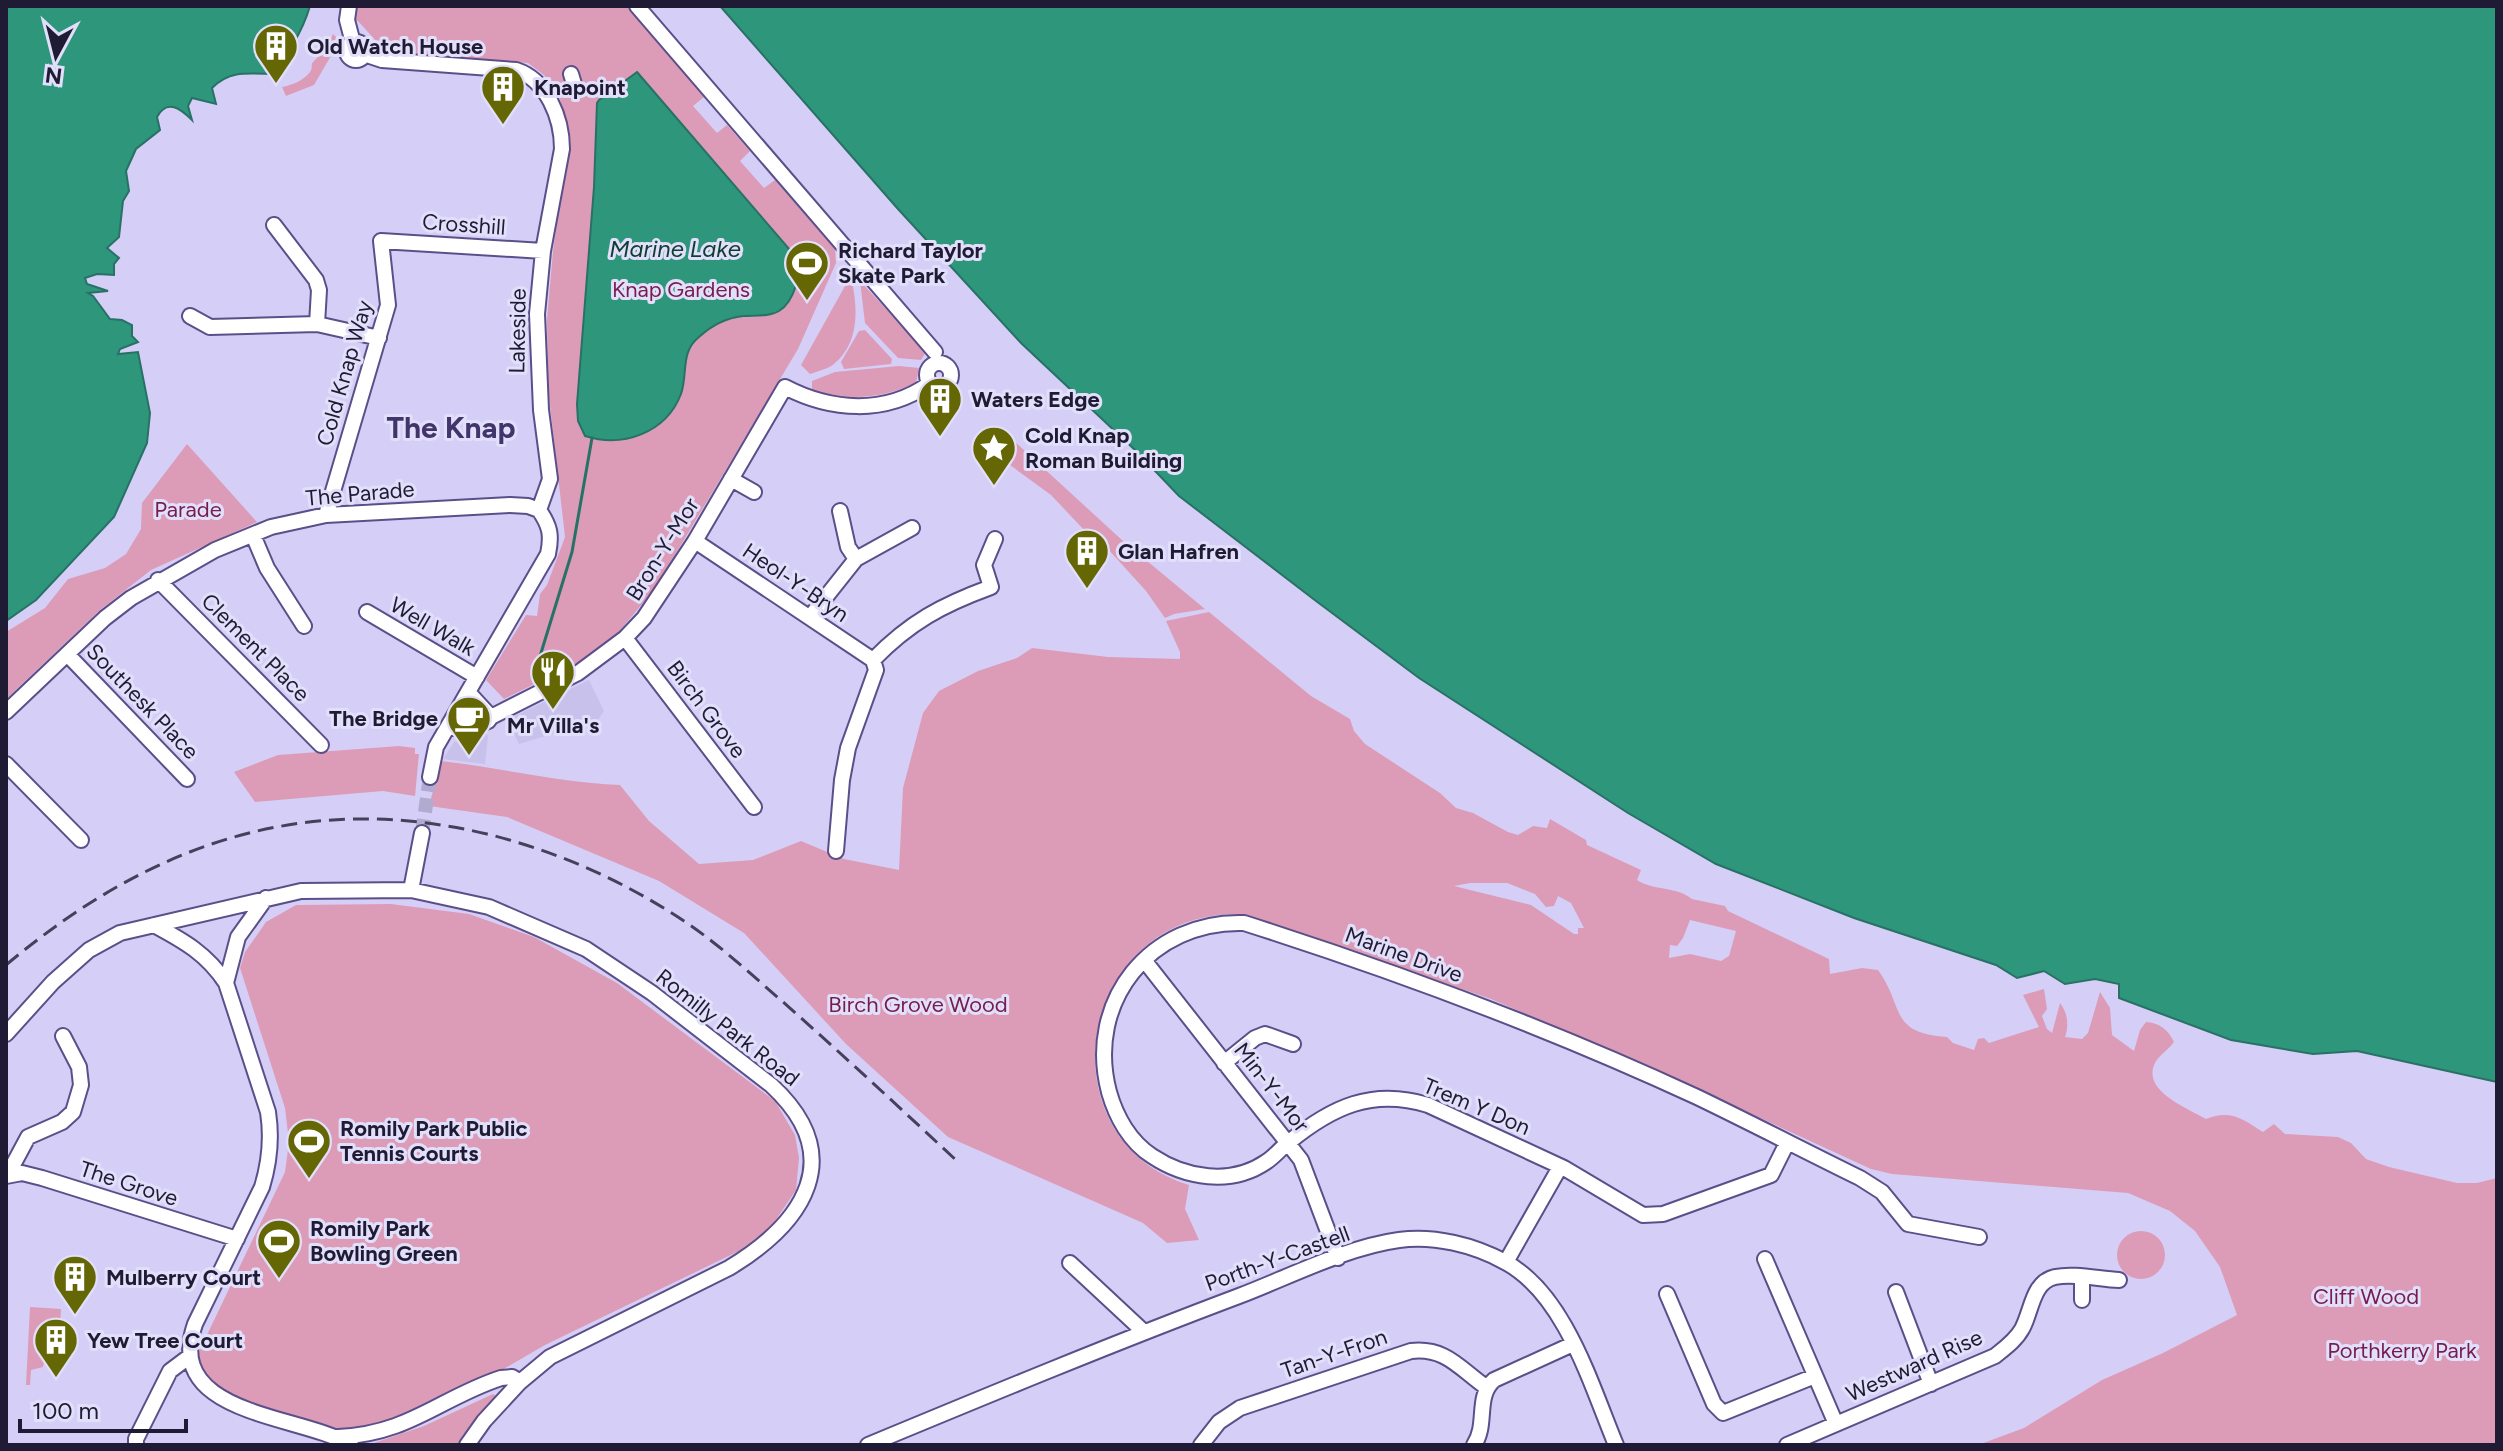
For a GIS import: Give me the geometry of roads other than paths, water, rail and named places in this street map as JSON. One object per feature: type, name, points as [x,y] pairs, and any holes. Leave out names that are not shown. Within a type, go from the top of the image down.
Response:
[{"type":"street","name":"Lakeside","points":[[349,6],[347,20],[353,43],[348,47],[349,56],[357,59],[364,54],[382,60],[516,70],[528,74],[549,99],[562,136],[562,149],[543,251],[537,314],[541,410],[550,479],[539,510]]},
{"type":"street","points":[[637,6],[935,352]]},
{"type":"street","points":[[274,225],[316,280],[319,290],[317,324]]},
{"type":"street","name":"Crosshill","points":[[381,241],[543,251]]},
{"type":"street","name":"Cold Knap Way","points":[[326,515],[389,298],[381,241]]},
{"type":"street","points":[[190,316],[210,327],[317,324],[379,338]]},
{"type":"street","name":"Bron-Y-Mor","points":[[449,726],[465,731],[488,721],[578,673],[625,638],[660,597],[785,387],[802,396],[833,405],[867,407],[908,396],[929,384]]},
{"type":"street","points":[[731,479],[754,492]]},
{"type":"street","name":"The Parade","points":[[6,712],[105,618],[158,580],[215,550],[253,535],[292,521],[326,515],[510,505],[539,510]]},
{"type":"street","points":[[430,777],[436,747],[548,554],[552,537],[548,522],[539,510]]},
{"type":"street","points":[[840,511],[848,547],[856,559]]},
{"type":"street","points":[[810,617],[856,559],[912,528]]},
{"type":"street","points":[[253,535],[267,568],[304,626]]},
{"type":"street","points":[[836,851],[848,748],[876,670],[873,660],[904,630],[923,617],[991,587],[984,565],[995,539]]},
{"type":"street","name":"Heol-Y-Bryn","points":[[695,541],[873,660]]},
{"type":"street","name":"Clement Place","points":[[158,580],[321,745]]},
{"type":"street","name":"Well Walk","points":[[367,612],[477,677]]},
{"type":"street","name":"Birch Grove","points":[[625,638],[754,807]]},
{"type":"street","name":"Southesk Place","points":[[67,654],[187,779]]},
{"type":"street","points":[[468,692],[491,717]]},
{"type":"street","points":[[6,764],[81,840]]},
{"type":"street","points":[[411,890],[422,833]]},
{"type":"street","name":"Romilly Park Road","points":[[6,1034],[53,982],[89,950],[120,933],[301,891],[411,890],[489,907],[586,949],[652,993],[788,1100],[803,1122],[812,1149],[808,1188],[797,1209],[758,1251],[550,1357],[520,1382],[484,1421],[467,1445]]},
{"type":"street","points":[[226,983],[238,937],[266,898]]},
{"type":"street","name":"Marine Drive","points":[[1289,1142],[1267,1162],[1248,1171],[1223,1177],[1192,1175],[1168,1166],[1137,1145],[1122,1123],[1105,1077],[1103,1047],[1114,999],[1126,979],[1168,940],[1221,922],[1244,923],[1487,1007],[1697,1098],[1860,1178],[1882,1192],[1908,1224],[1979,1237]]},
{"type":"street","points":[[154,925],[191,945],[213,963],[226,983],[262,1092],[271,1131],[262,1187],[190,1340],[190,1356],[197,1376],[216,1396],[277,1420],[337,1437],[351,1445]]},
{"type":"street","name":"Min-Y-Mor","points":[[1144,960],[1289,1142],[1312,1185],[1338,1258]]},
{"type":"street","points":[[1224,1063],[1255,1038],[1265,1034],[1293,1044]]},
{"type":"street","points":[[10,1175],[28,1137],[62,1122],[73,1112],[81,1085],[79,1067],[63,1036]]},
{"type":"street","name":"Trem Y Don","points":[[1289,1142],[1323,1117],[1348,1105],[1379,1098],[1409,1099],[1560,1167],[1643,1215],[1663,1214],[1771,1175],[1787,1143]]},
{"type":"street","points":[[1506,1262],[1560,1167]]},
{"type":"street","name":"The Grove","points":[[10,1175],[42,1178],[237,1239]]},
{"type":"street","name":"Porth-Y-Castell","points":[[868,1445],[1143,1331],[1338,1258],[1399,1240],[1420,1239],[1449,1242],[1506,1262],[1545,1298],[1559,1316],[1573,1344],[1616,1445]]},
{"type":"street","points":[[1765,1259],[1836,1424]]},
{"type":"street","points":[[1070,1263],[1143,1331]]},
{"type":"street","name":"Westward Rise","points":[[1787,1445],[1995,1356],[2022,1329],[2039,1285],[2056,1277],[2119,1280]]},
{"type":"street","points":[[2082,1278],[2082,1300]]},
{"type":"street","points":[[1896,1292],[1931,1384]]},
{"type":"street","points":[[1667,1294],[1714,1404],[1723,1413],[1815,1376]]},
{"type":"street","points":[[1474,1445],[1483,1420],[1482,1400],[1486,1387],[1494,1380],[1573,1344]]},
{"type":"street","name":"Tan-Y-Fron","points":[[1201,1445],[1219,1422],[1240,1408],[1411,1351],[1424,1349],[1441,1353],[1459,1362],[1486,1387]]},
{"type":"street","points":[[136,1445],[136,1439],[170,1371],[190,1356]]},
{"type":"street","points":[[337,1437],[364,1436],[393,1428],[501,1378],[512,1377],[520,1382]]},
{"type":"water","points":[[6,6],[310,6],[294,43],[269,74],[231,76],[218,82],[212,88],[216,104],[192,98],[188,106],[192,120],[179,109],[165,108],[157,117],[160,130],[136,149],[126,171],[129,191],[123,201],[119,237],[107,248],[119,258],[114,264],[114,275],[97,274],[85,278],[87,284],[108,291],[88,293],[110,319],[132,325],[132,336],[138,342],[120,349],[118,354],[138,352],[150,413],[147,443],[114,517],[36,600],[6,621]]},
{"type":"water","points":[[720,6],[2497,6],[2497,1082],[2357,1051],[2313,1054],[2231,1040],[2119,998],[2119,984],[2095,979],[2065,984],[2044,971],[2017,978],[1996,965],[1854,918],[1716,864],[1628,813],[1419,678],[1179,496],[1135,450],[1021,343],[898,209]]},
{"type":"water","name":"Marine Lake","points":[[637,72],[796,257],[799,270],[793,294],[779,311],[725,321],[709,329],[693,343],[687,356],[681,394],[665,419],[642,434],[614,440],[599,439],[585,436],[578,421],[577,404],[594,187],[597,103]]},
{"type":"waterway","points":[[533,679],[572,552],[592,438]]},
{"type":"tunnel","points":[[422,833],[430,777]]},
{"type":"railway","points":[[6,965],[60,923],[115,888],[172,859],[231,838],[291,824],[354,819],[419,822],[487,834],[593,870],[690,925],[783,1002],[957,1161]]},
{"type":"place","name":"Old Watch House","points":[[276,85]]},
{"type":"place","name":"Knapoint","points":[[503,126]]},
{"type":"place","name":"Richard Taylor Skate Park","points":[[807,302]]},
{"type":"place","name":"Waters Edge","points":[[940,438]]},
{"type":"place","name":"Cold Knap Roman Building","points":[[994,487]]},
{"type":"place","name":"Glan Hafren","points":[[1087,590]]},
{"type":"place","name":"Mr Villa's","points":[[553,711]]},
{"type":"place","name":"The Bridge","points":[[469,757]]},
{"type":"place","name":"Romily Park Public Tennis Courts","points":[[309,1180]]},
{"type":"place","name":"Romily Park Bowling Green","points":[[279,1280]]},
{"type":"place","name":"Mulberry Court","points":[[75,1316]]},
{"type":"place","name":"Yew Tree Court","points":[[56,1379]]},
{"type":"district","name":"The Knap","points":[[451,428]]},
{"type":"park label","name":"Knap Gardens","points":[[681,289]]},
{"type":"park label","name":"Parade","points":[[188,509]]},
{"type":"park label","name":"Birch Grove Wood","points":[[918,1004]]},
{"type":"park label","name":"Cliff Wood","points":[[2366,1296]]},
{"type":"park label","name":"Porthkerry Park","points":[[2402,1350]]}]
